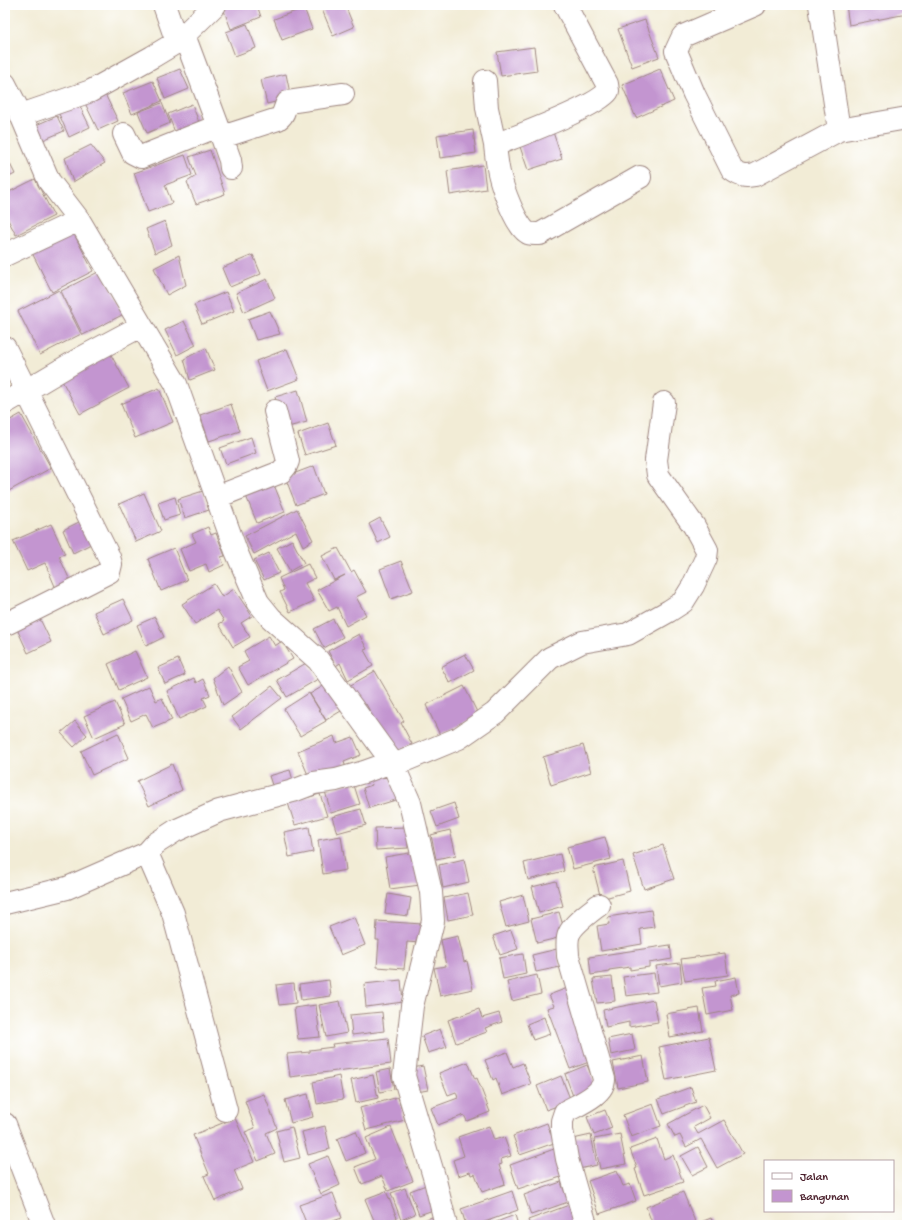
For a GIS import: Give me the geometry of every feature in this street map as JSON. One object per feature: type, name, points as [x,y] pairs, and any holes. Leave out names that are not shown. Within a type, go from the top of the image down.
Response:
[{"type":"street","points":[[164,5],[220,131],[230,160],[231,168]]},
{"type":"street","points":[[21,115],[91,91],[180,39],[215,5]]},
{"type":"street","points":[[495,145],[580,109],[604,96],[608,91],[607,84],[565,5]]},
{"type":"street","points":[[755,5],[683,36],[676,51],[694,94],[732,170],[745,177],[755,175],[840,130],[907,118]]},
{"type":"street","points":[[820,5],[840,130]]},
{"type":"street","points":[[485,81],[487,108],[499,172],[505,192],[516,218],[523,230],[529,234],[540,234],[640,177]]},
{"type":"street","points":[[5,84],[21,115],[49,181],[79,220],[176,384],[236,551],[258,602],[271,618],[318,660],[393,764],[410,803],[431,892],[433,921],[412,1006],[404,1076],[435,1180],[446,1225]]},
{"type":"street","points":[[124,134],[133,153],[141,157],[220,131],[278,119],[285,113],[285,105],[288,102],[343,94]]},
{"type":"street","points":[[5,255],[79,220]]},
{"type":"street","points":[[5,403],[80,358],[141,326]]},
{"type":"street","points":[[5,348],[109,557],[111,564],[108,572],[8,623]]},
{"type":"street","points":[[5,903],[67,888],[147,853],[155,844],[175,831],[218,811],[286,793],[314,783],[336,780],[393,764],[459,738],[495,713],[550,658],[582,642],[628,634],[683,602],[693,586],[706,558],[706,550],[694,526],[658,475],[656,460],[664,404]]},
{"type":"street","points":[[217,497],[280,472],[286,466],[288,461],[274,411]]},
{"type":"street","points":[[147,853],[173,913],[226,1110]]},
{"type":"street","points":[[586,1225],[567,1159],[562,1121],[565,1112],[600,1091],[604,1084],[604,1079],[568,956],[567,942],[568,934],[572,928],[599,905]]},
{"type":"street","points":[[5,1124],[44,1225]]},
{"type":"building","points":[[231,5],[257,5],[261,17],[231,29],[223,8]]},
{"type":"building","points":[[324,5],[345,5],[354,27],[333,36],[321,7]]},
{"type":"building","points":[[846,5],[907,5],[907,14],[849,25]]},
{"type":"building","points":[[304,8],[312,29],[282,40],[274,19]]},
{"type":"building","points":[[645,20],[659,57],[632,67],[618,29]]},
{"type":"building","points":[[247,24],[256,48],[235,56],[226,32]]},
{"type":"building","points":[[534,47],[537,71],[501,76],[497,52]]},
{"type":"building","points":[[180,69],[189,89],[165,99],[157,78]]},
{"type":"building","points":[[660,69],[674,101],[636,118],[622,85]]},
{"type":"building","points":[[286,74],[291,98],[267,104],[261,80]]},
{"type":"building","points":[[153,81],[162,101],[132,114],[123,93]]},
{"type":"building","points":[[104,92],[118,121],[98,130],[84,101]]},
{"type":"building","points":[[76,98],[90,127],[69,137],[56,107]]},
{"type":"building","points":[[162,103],[170,123],[147,133],[138,112]]},
{"type":"building","points":[[192,104],[200,125],[176,135],[168,114]]},
{"type":"building","points":[[57,116],[64,131],[36,143],[29,128]]},
{"type":"building","points":[[552,129],[562,159],[528,170],[518,141]]},
{"type":"building","points":[[473,130],[476,153],[440,158],[437,135]]},
{"type":"building","points":[[91,145],[105,163],[73,182],[65,158]]},
{"type":"building","points":[[210,150],[225,194],[196,204],[187,182],[196,176],[189,157]]},
{"type":"building","points":[[185,155],[192,175],[165,185],[172,203],[148,212],[134,173]]},
{"type":"building","points":[[6,156],[15,174],[5,179],[5,157]]},
{"type":"building","points":[[483,165],[486,189],[450,195],[447,171]]},
{"type":"building","points":[[35,179],[54,216],[16,235],[5,214],[5,194]]},
{"type":"building","points":[[165,221],[172,245],[155,253],[146,229]]},
{"type":"building","points":[[71,228],[93,271],[52,292],[30,249]]},
{"type":"building","points":[[179,255],[186,285],[167,295],[154,268]]},
{"type":"building","points":[[253,255],[261,274],[230,287],[222,268]]},
{"type":"building","points":[[102,270],[124,314],[83,335],[61,291]]},
{"type":"building","points":[[267,279],[275,298],[244,312],[236,293]]},
{"type":"building","points":[[59,290],[81,334],[40,355],[18,311]]},
{"type":"building","points":[[226,292],[234,311],[202,324],[194,305]]},
{"type":"building","points":[[270,311],[280,334],[256,340],[248,319]]},
{"type":"building","points":[[184,321],[196,345],[177,355],[165,330]]},
{"type":"building","points":[[206,348],[215,370],[190,380],[184,359]]},
{"type":"building","points":[[287,349],[299,379],[267,391],[256,361]]},
{"type":"building","points":[[110,353],[129,388],[80,414],[61,379]]},
{"type":"building","points":[[159,388],[173,422],[135,438],[121,404]]},
{"type":"building","points":[[298,390],[307,422],[284,428],[275,397]]},
{"type":"building","points":[[231,404],[240,431],[209,441],[200,415]]},
{"type":"building","points":[[21,414],[51,468],[5,493],[5,423]]},
{"type":"building","points":[[328,423],[336,445],[305,455],[298,434]]},
{"type":"building","points":[[251,437],[256,453],[226,464],[220,448]]},
{"type":"building","points":[[314,466],[324,494],[296,505],[285,477]]},
{"type":"building","points":[[272,480],[285,512],[257,523],[244,491]]},
{"type":"building","points":[[203,491],[209,510],[185,518],[178,499]]},
{"type":"building","points":[[144,493],[161,531],[136,542],[119,504]]},
{"type":"building","points":[[175,497],[180,515],[164,520],[158,503]]},
{"type":"building","points":[[297,509],[313,540],[303,546],[296,531],[254,554],[245,536]]},
{"type":"building","points":[[87,518],[97,541],[73,553],[63,530]]},
{"type":"building","points":[[380,518],[390,537],[378,543],[369,524]]},
{"type":"building","points":[[51,524],[65,554],[59,556],[72,585],[57,591],[45,563],[27,571],[13,541]]},
{"type":"building","points":[[208,527],[211,535],[216,533],[225,556],[221,557],[224,565],[209,572],[206,564],[189,571],[180,549],[196,542],[192,534]]},
{"type":"building","points":[[292,540],[304,563],[290,571],[277,548]]},
{"type":"building","points":[[174,548],[187,580],[161,591],[148,559]]},
{"type":"building","points":[[338,548],[351,572],[354,570],[366,592],[356,597],[366,615],[346,626],[337,607],[329,611],[317,590],[345,575],[334,580],[322,556]]},
{"type":"building","points":[[269,553],[279,573],[264,580],[254,560]]},
{"type":"building","points":[[401,561],[413,591],[391,599],[380,569]]},
{"type":"building","points":[[308,564],[315,578],[305,583],[314,601],[290,612],[280,592],[284,590],[279,578]]},
{"type":"building","points":[[214,584],[222,597],[234,589],[252,616],[241,623],[250,637],[233,647],[219,624],[224,621],[217,610],[195,624],[182,604]]},
{"type":"building","points":[[123,599],[133,620],[104,634],[94,612]]},
{"type":"building","points":[[155,617],[164,637],[146,646],[137,625]]},
{"type":"building","points":[[40,619],[51,642],[28,653],[17,629]]},
{"type":"building","points":[[333,619],[343,637],[324,648],[314,629]]},
{"type":"building","points":[[359,634],[367,649],[364,650],[373,666],[348,680],[340,663],[336,666],[328,651]]},
{"type":"building","points":[[269,636],[275,646],[282,641],[293,659],[248,685],[238,667],[249,661],[244,651]]},
{"type":"building","points":[[135,651],[147,677],[119,690],[108,664]]},
{"type":"building","points":[[465,654],[474,670],[450,683],[441,667]]},
{"type":"building","points":[[178,659],[185,675],[165,684],[158,668]]},
{"type":"building","points":[[308,662],[318,679],[287,697],[277,680]]},
{"type":"building","points":[[228,666],[242,692],[223,705],[213,678]]},
{"type":"building","points":[[375,671],[404,721],[401,723],[412,744],[393,754],[366,704],[361,707],[349,686]]},
{"type":"building","points":[[194,678],[196,683],[203,679],[210,695],[203,698],[207,706],[179,719],[167,691]]},
{"type":"building","points":[[325,685],[341,711],[326,720],[310,694]]},
{"type":"building","points":[[149,686],[156,701],[162,698],[172,720],[153,728],[146,714],[131,721],[121,699]]},
{"type":"building","points":[[272,686],[282,698],[241,729],[232,717]]},
{"type":"building","points":[[464,686],[479,716],[440,735],[426,705]]},
{"type":"building","points":[[309,693],[326,721],[300,736],[284,709]]},
{"type":"building","points":[[115,702],[125,724],[94,738],[84,716]]},
{"type":"building","points":[[75,721],[87,735],[74,747],[61,733]]},
{"type":"building","points":[[118,733],[129,758],[92,775],[81,751]]},
{"type":"building","points":[[334,736],[336,743],[353,737],[361,755],[344,762],[346,768],[311,782],[298,751]]},
{"type":"building","points":[[583,745],[591,772],[551,785],[543,757]]},
{"type":"building","points":[[172,764],[182,790],[149,806],[137,781]]},
{"type":"building","points":[[386,768],[399,799],[369,808],[363,788],[372,785],[369,774]]},
{"type":"building","points":[[290,770],[295,787],[275,794],[269,776]]},
{"type":"building","points":[[353,782],[360,804],[331,813],[325,791]]},
{"type":"building","points":[[320,794],[327,816],[295,825],[288,803]]},
{"type":"building","points":[[454,803],[459,819],[437,827],[431,811]]},
{"type":"building","points":[[361,809],[366,825],[337,833],[332,817]]},
{"type":"building","points":[[309,827],[313,852],[289,857],[284,832]]},
{"type":"building","points":[[407,827],[408,848],[376,850],[375,828]]},
{"type":"building","points":[[450,830],[456,855],[436,859],[431,835]]},
{"type":"building","points":[[341,836],[346,870],[323,874],[318,840]]},
{"type":"building","points":[[605,837],[611,859],[573,869],[567,847]]},
{"type":"building","points":[[663,845],[674,879],[644,889],[633,855]]},
{"type":"building","points":[[415,852],[420,885],[390,889],[385,857]]},
{"type":"building","points":[[560,854],[564,871],[528,880],[524,863]]},
{"type":"building","points":[[464,859],[469,882],[443,888],[439,865]]},
{"type":"building","points":[[623,861],[630,891],[601,899],[593,868]]},
{"type":"building","points":[[556,881],[563,906],[539,913],[532,887]]},
{"type":"building","points":[[468,893],[473,915],[448,920],[444,898]]},
{"type":"building","points":[[388,894],[411,898],[408,916],[385,913]]},
{"type":"building","points":[[523,895],[529,921],[506,927],[499,902]]},
{"type":"building","points":[[651,910],[654,927],[640,929],[642,944],[601,951],[597,926],[609,924],[608,917]]},
{"type":"building","points":[[559,912],[566,936],[537,943],[531,919]]},
{"type":"building","points":[[354,917],[365,945],[341,955],[329,927]]},
{"type":"building","points":[[377,921],[422,924],[420,943],[407,942],[404,969],[377,967],[379,940],[376,940]]},
{"type":"building","points":[[511,930],[518,949],[500,955],[493,936]]},
{"type":"building","points":[[458,936],[464,962],[467,961],[473,989],[440,996],[434,968],[446,966],[441,940]]},
{"type":"building","points":[[670,945],[672,959],[649,963],[649,967],[630,970],[630,967],[609,970],[610,972],[591,975],[589,957]]},
{"type":"building","points":[[557,949],[560,967],[536,972],[532,955]]},
{"type":"building","points":[[725,953],[728,975],[685,981],[681,959]]},
{"type":"building","points":[[523,954],[526,974],[503,979],[499,958]]},
{"type":"building","points":[[680,963],[682,982],[659,986],[656,966]]},
{"type":"building","points":[[654,973],[657,992],[626,996],[623,977]]},
{"type":"building","points":[[537,975],[541,994],[512,1001],[507,982]]},
{"type":"building","points":[[612,977],[615,1001],[597,1003],[593,979]]},
{"type":"building","points":[[736,977],[739,993],[730,995],[733,1010],[707,1015],[702,988],[716,986],[715,981]]},
{"type":"building","points":[[329,980],[331,996],[301,1000],[299,984]]},
{"type":"building","points":[[401,980],[403,1002],[366,1007],[364,984]]},
{"type":"building","points":[[294,983],[296,1003],[279,1005],[276,985]]},
{"type":"building","points":[[570,987],[592,1061],[570,1069],[547,1008],[554,1006],[549,995]]},
{"type":"building","points":[[654,1000],[658,1022],[629,1027],[629,1022],[606,1027],[603,1010]]},
{"type":"building","points":[[340,1001],[347,1033],[326,1037],[319,1005]]},
{"type":"building","points":[[316,1005],[320,1037],[298,1039],[294,1008]]},
{"type":"building","points":[[699,1008],[703,1031],[670,1037],[666,1014]]},
{"type":"building","points":[[479,1009],[482,1018],[499,1013],[502,1022],[485,1028],[487,1032],[456,1043],[448,1020]]},
{"type":"building","points":[[382,1012],[384,1031],[352,1035],[350,1015]]},
{"type":"building","points":[[544,1017],[550,1034],[533,1040],[527,1024]]},
{"type":"building","points":[[440,1029],[447,1047],[428,1053],[422,1036]]},
{"type":"building","points":[[632,1034],[635,1050],[611,1055],[608,1039]]},
{"type":"building","points":[[709,1037],[716,1070],[666,1080],[659,1047]]},
{"type":"building","points":[[388,1038],[391,1064],[290,1077],[287,1054],[310,1052],[310,1050],[333,1047],[332,1044]]},
{"type":"building","points":[[507,1052],[513,1067],[523,1063],[531,1084],[502,1095],[496,1078],[493,1080],[485,1060]]},
{"type":"building","points":[[643,1056],[648,1082],[618,1088],[613,1062]]},
{"type":"building","points":[[468,1062],[475,1079],[477,1078],[490,1112],[467,1121],[464,1115],[438,1125],[431,1108],[458,1098],[456,1092],[448,1095],[439,1073]]},
{"type":"building","points":[[587,1065],[596,1087],[574,1099],[565,1074]]},
{"type":"building","points":[[423,1066],[428,1090],[411,1093],[407,1069]]},
{"type":"building","points":[[390,1069],[394,1089],[380,1092],[376,1072]]},
{"type":"building","points":[[373,1075],[378,1098],[356,1103],[351,1080]]},
{"type":"building","points":[[339,1076],[343,1099],[317,1104],[313,1082]]},
{"type":"building","points":[[561,1076],[571,1101],[546,1110],[537,1086]]},
{"type":"building","points":[[691,1087],[696,1102],[664,1114],[658,1099]]},
{"type":"building","points":[[264,1094],[277,1128],[266,1133],[275,1154],[258,1161],[245,1132],[255,1128],[245,1101]]},
{"type":"building","points":[[308,1094],[313,1117],[291,1123],[285,1100]]},
{"type":"building","points":[[398,1097],[405,1120],[366,1130],[360,1108]]},
{"type":"building","points":[[653,1104],[661,1126],[631,1137],[623,1115]]},
{"type":"building","points":[[703,1105],[710,1118],[694,1127],[698,1134],[724,1120],[743,1154],[717,1168],[701,1139],[686,1147],[680,1135],[675,1137],[668,1124]]},
{"type":"building","points":[[605,1110],[612,1128],[594,1135],[587,1117]]},
{"type":"building","points":[[235,1118],[254,1162],[234,1170],[242,1189],[215,1201],[204,1176],[209,1174],[193,1135]]},
{"type":"building","points":[[547,1123],[554,1143],[520,1155],[513,1136]]},
{"type":"building","points":[[325,1126],[330,1149],[308,1155],[302,1132]]},
{"type":"building","points":[[489,1126],[494,1140],[504,1137],[511,1156],[501,1159],[502,1164],[499,1165],[505,1184],[482,1192],[475,1174],[471,1175],[470,1172],[458,1176],[453,1160],[464,1156],[458,1137]]},
{"type":"building","points":[[292,1127],[300,1158],[284,1162],[276,1131]]},
{"type":"building","points":[[391,1127],[413,1181],[388,1191],[382,1176],[362,1184],[355,1167],[375,1159],[366,1138]]},
{"type":"building","points":[[356,1131],[365,1153],[346,1161],[337,1139]]},
{"type":"building","points":[[620,1134],[626,1164],[600,1169],[594,1139]]},
{"type":"building","points":[[591,1135],[597,1165],[579,1169],[573,1139]]},
{"type":"building","points":[[657,1139],[664,1159],[673,1155],[683,1182],[644,1195],[630,1149]]},
{"type":"building","points":[[698,1147],[708,1167],[692,1175],[681,1156]]},
{"type":"building","points":[[554,1149],[564,1176],[518,1189],[510,1165]]},
{"type":"building","points":[[328,1156],[340,1185],[321,1194],[308,1164]]},
{"type":"building","points":[[617,1171],[623,1186],[630,1184],[636,1201],[599,1214],[588,1181]]},
{"type":"building","points":[[561,1182],[568,1202],[531,1215],[524,1195]]},
{"type":"building","points":[[426,1185],[436,1209],[419,1215],[410,1191]]},
{"type":"building","points":[[405,1188],[415,1214],[401,1220],[391,1193]]},
{"type":"building","points":[[386,1191],[397,1218],[376,1225],[365,1199]]},
{"type":"building","points":[[512,1191],[518,1210],[476,1225],[466,1225],[461,1209]]},
{"type":"building","points":[[683,1192],[696,1224],[711,1218],[714,1225],[653,1225],[646,1207]]},
{"type":"building","points":[[333,1193],[342,1218],[321,1225],[307,1225],[299,1205]]},
{"type":"building","points":[[569,1205],[576,1225],[530,1225],[528,1220]]},
{"type":"building","points":[[515,1215],[518,1225],[488,1225]]},
{"type":"building","points":[[432,1217],[435,1225],[411,1225]]}]
